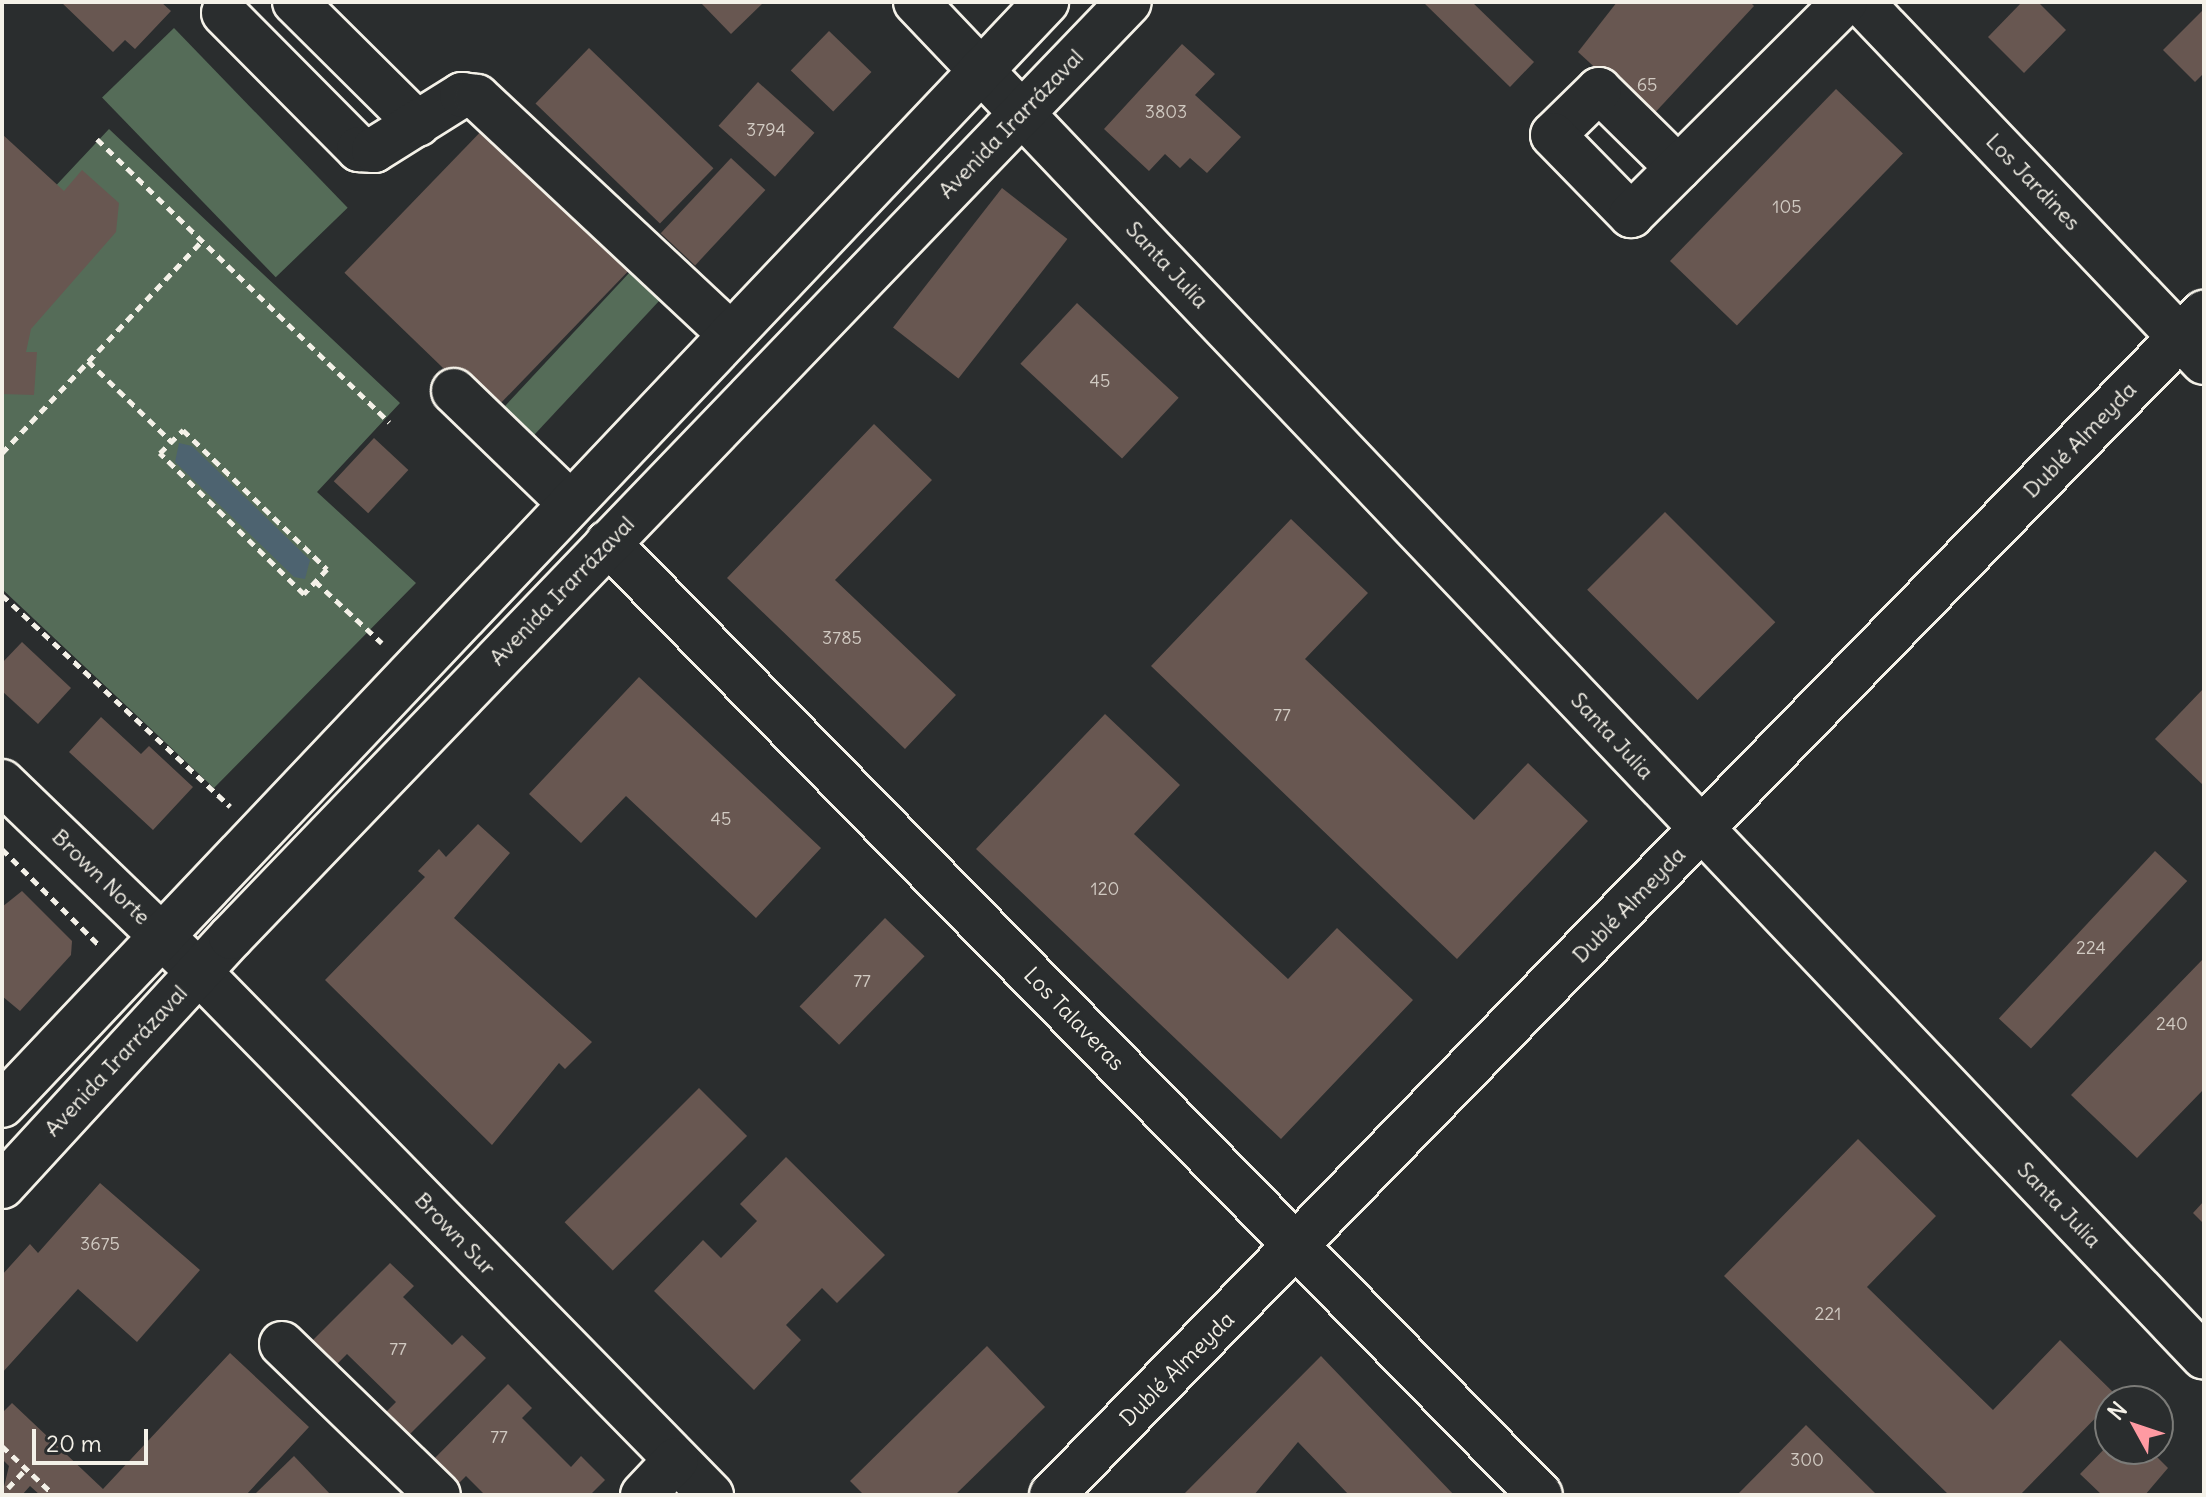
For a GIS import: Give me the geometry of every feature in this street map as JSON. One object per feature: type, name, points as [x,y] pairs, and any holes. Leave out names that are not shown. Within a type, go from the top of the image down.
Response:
[{"type":"main road","points":[[295,2],[418,124]]},
{"type":"main road","name":"Santa Julia","points":[[916,2],[2204,1357]]},
{"type":"main road","points":[[2,1105],[1046,2]]},
{"type":"main road","name":"Avenida Irarrázaval","points":[[2,1186],[199,972],[1129,2]]},
{"type":"main road","points":[[1678,168],[1845,2]]},
{"type":"main road","name":"Los Jardines","points":[[1861,2],[2196,337]]},
{"type":"main road","points":[[224,13],[359,149],[374,150],[462,95],[477,97],[730,334]]},
{"type":"main road","name":"Dublé Almeyda","points":[[1052,1495],[1298,1247],[1701,829],[2196,337]]},
{"type":"main road","points":[[454,391],[570,503]]},
{"type":"main road","name":"Los Talaveras","points":[[608,543],[1540,1495]]},
{"type":"main road","name":"Brown Norte","points":[[2,782],[199,972]]},
{"type":"main road","name":"Brown Sur","points":[[199,972],[711,1495]]},
{"type":"main road","points":[[282,1344],[438,1495]]},
{"type":"main road","points":[[643,1495],[676,1460]]},
{"type":"path","points":[[97,139],[389,422]]},
{"type":"path","points":[[2,453],[202,241]]},
{"type":"path","points":[[88,361],[172,442]]},
{"type":"path","points":[[183,430],[327,569],[315,581],[304,594],[160,453],[183,430]]},
{"type":"path","points":[[315,581],[377,638]]},
{"type":"path","points":[[2,595],[223,801]]},
{"type":"path","points":[[2,849],[107,953]]},
{"type":"path","points":[[2,1446],[54,1495]]},
{"type":"path","points":[[8,1488],[26,1469]]},
{"type":"green space","points":[[174,28],[348,208],[276,277],[102,97]]},
{"type":"green space","points":[[109,129],[400,403],[317,492],[416,583],[214,788],[2,589],[2,243]]},
{"type":"green space","points":[[630,272],[660,300],[532,437],[502,409]]},
{"type":"water","points":[[179,443],[192,446],[310,560],[305,579],[294,577],[175,462]]},
{"type":"building","points":[[61,2],[161,2],[171,11],[135,49],[125,40],[113,52]]},
{"type":"building","points":[[700,2],[764,2],[731,34]]},
{"type":"building","points":[[1423,2],[1472,2],[1534,62],[1510,87]]},
{"type":"building","points":[[1617,2],[1750,2],[1754,6],[1650,118],[1578,52]]},
{"type":"building","points":[[2022,2],[2038,2],[2066,30],[2024,73],[1988,37]]},
{"type":"building","points":[[2204,9],[2204,73],[2195,82],[2163,50]]},
{"type":"building","points":[[829,31],[871,72],[833,112],[791,71]]},
{"type":"building","points":[[1182,44],[1215,74],[1195,95],[1241,137],[1207,173],[1190,158],[1180,168],[1165,154],[1149,171],[1104,129]]},
{"type":"building","points":[[589,48],[713,168],[660,224],[536,103]]},
{"type":"building","points":[[758,82],[814,133],[775,177],[719,126]]},
{"type":"building","points":[[1836,89],[1903,154],[1737,326],[1670,261]]},
{"type":"building","points":[[491,121],[637,262],[490,414],[344,273]]},
{"type":"building","points":[[2,134],[64,191],[82,170],[119,203],[116,232],[31,329],[26,352],[37,352],[34,395],[2,394]]},
{"type":"building","points":[[731,158],[765,190],[695,265],[661,233]]},
{"type":"building","points":[[1002,188],[1067,239],[958,379],[893,327]]},
{"type":"building","points":[[1077,303],[1179,398],[1122,459],[1020,364]]},
{"type":"building","points":[[874,424],[932,480],[835,580],[956,695],[905,749],[727,578]]},
{"type":"building","points":[[374,438],[408,470],[368,513],[334,481]]},
{"type":"building","points":[[1665,512],[1775,622],[1698,700],[1587,590]]},
{"type":"building","points":[[1291,519],[1368,593],[1305,659],[1474,820],[1528,763],[1588,821],[1457,959],[1151,666]]},
{"type":"building","points":[[22,642],[71,688],[38,724],[2,691],[2,663]]},
{"type":"building","points":[[639,677],[821,848],[756,918],[626,796],[581,843],[529,794]]},
{"type":"building","points":[[2204,688],[2204,786],[2155,739]]},
{"type":"building","points":[[1105,714],[1180,785],[1134,834],[1288,979],[1337,928],[1413,1000],[1281,1139],[976,849]]},
{"type":"building","points":[[101,717],[141,754],[149,746],[193,787],[153,830],[69,752]]},
{"type":"building","points":[[478,824],[510,853],[454,918],[592,1042],[565,1069],[559,1063],[492,1145],[325,980],[425,877],[418,871],[439,849],[446,857]]},
{"type":"building","points":[[2155,851],[2187,881],[2031,1048],[1999,1018]]},
{"type":"building","points":[[22,891],[72,941],[71,955],[20,1011],[2,996],[2,907]]},
{"type":"building","points":[[885,918],[925,956],[839,1045],[800,1006]]},
{"type":"building","points":[[2204,958],[2204,1089],[2137,1158],[2071,1095]]},
{"type":"building","points":[[699,1088],[747,1136],[613,1270],[565,1222]]},
{"type":"building","points":[[1858,1139],[1936,1216],[1867,1287],[1993,1410],[2060,1340],[2106,1385],[2094,1385],[2094,1419],[2020,1495],[1949,1495],[1724,1276]]},
{"type":"building","points":[[786,1157],[885,1255],[837,1303],[822,1288],[786,1325],[801,1340],[754,1390],[654,1291],[703,1240],[721,1258],[757,1221],[740,1204]]},
{"type":"building","points":[[100,1183],[200,1270],[137,1342],[78,1289],[2,1373],[2,1275],[30,1244],[38,1253]]},
{"type":"building","points":[[2204,1201],[2204,1224],[2193,1213]]},
{"type":"building","points":[[390,1263],[414,1286],[403,1297],[452,1345],[462,1335],[486,1358],[407,1437],[384,1414],[396,1402],[347,1354],[335,1366],[311,1342]]},
{"type":"building","points":[[987,1346],[1045,1407],[955,1495],[864,1495],[850,1481]]},
{"type":"building","points":[[230,1353],[309,1427],[246,1495],[40,1495],[30,1486],[22,1495],[2,1495],[9,1466],[2,1459],[2,1413],[12,1403],[103,1489]]},
{"type":"building","points":[[1321,1356],[1454,1495],[1349,1495],[1298,1442],[1254,1495],[1183,1495]]},
{"type":"building","points":[[508,1384],[532,1408],[522,1418],[571,1467],[581,1456],[605,1480],[590,1495],[485,1495],[466,1476],[454,1488],[429,1464]]},
{"type":"building","points":[[1806,1425],[1877,1495],[1737,1495]]},
{"type":"building","points":[[294,1456],[331,1495],[257,1495],[256,1493]]},
{"type":"building","points":[[2094,1460],[2094,1465],[2165,1465],[2168,1468],[2145,1495],[2102,1495],[2080,1474]]}]
